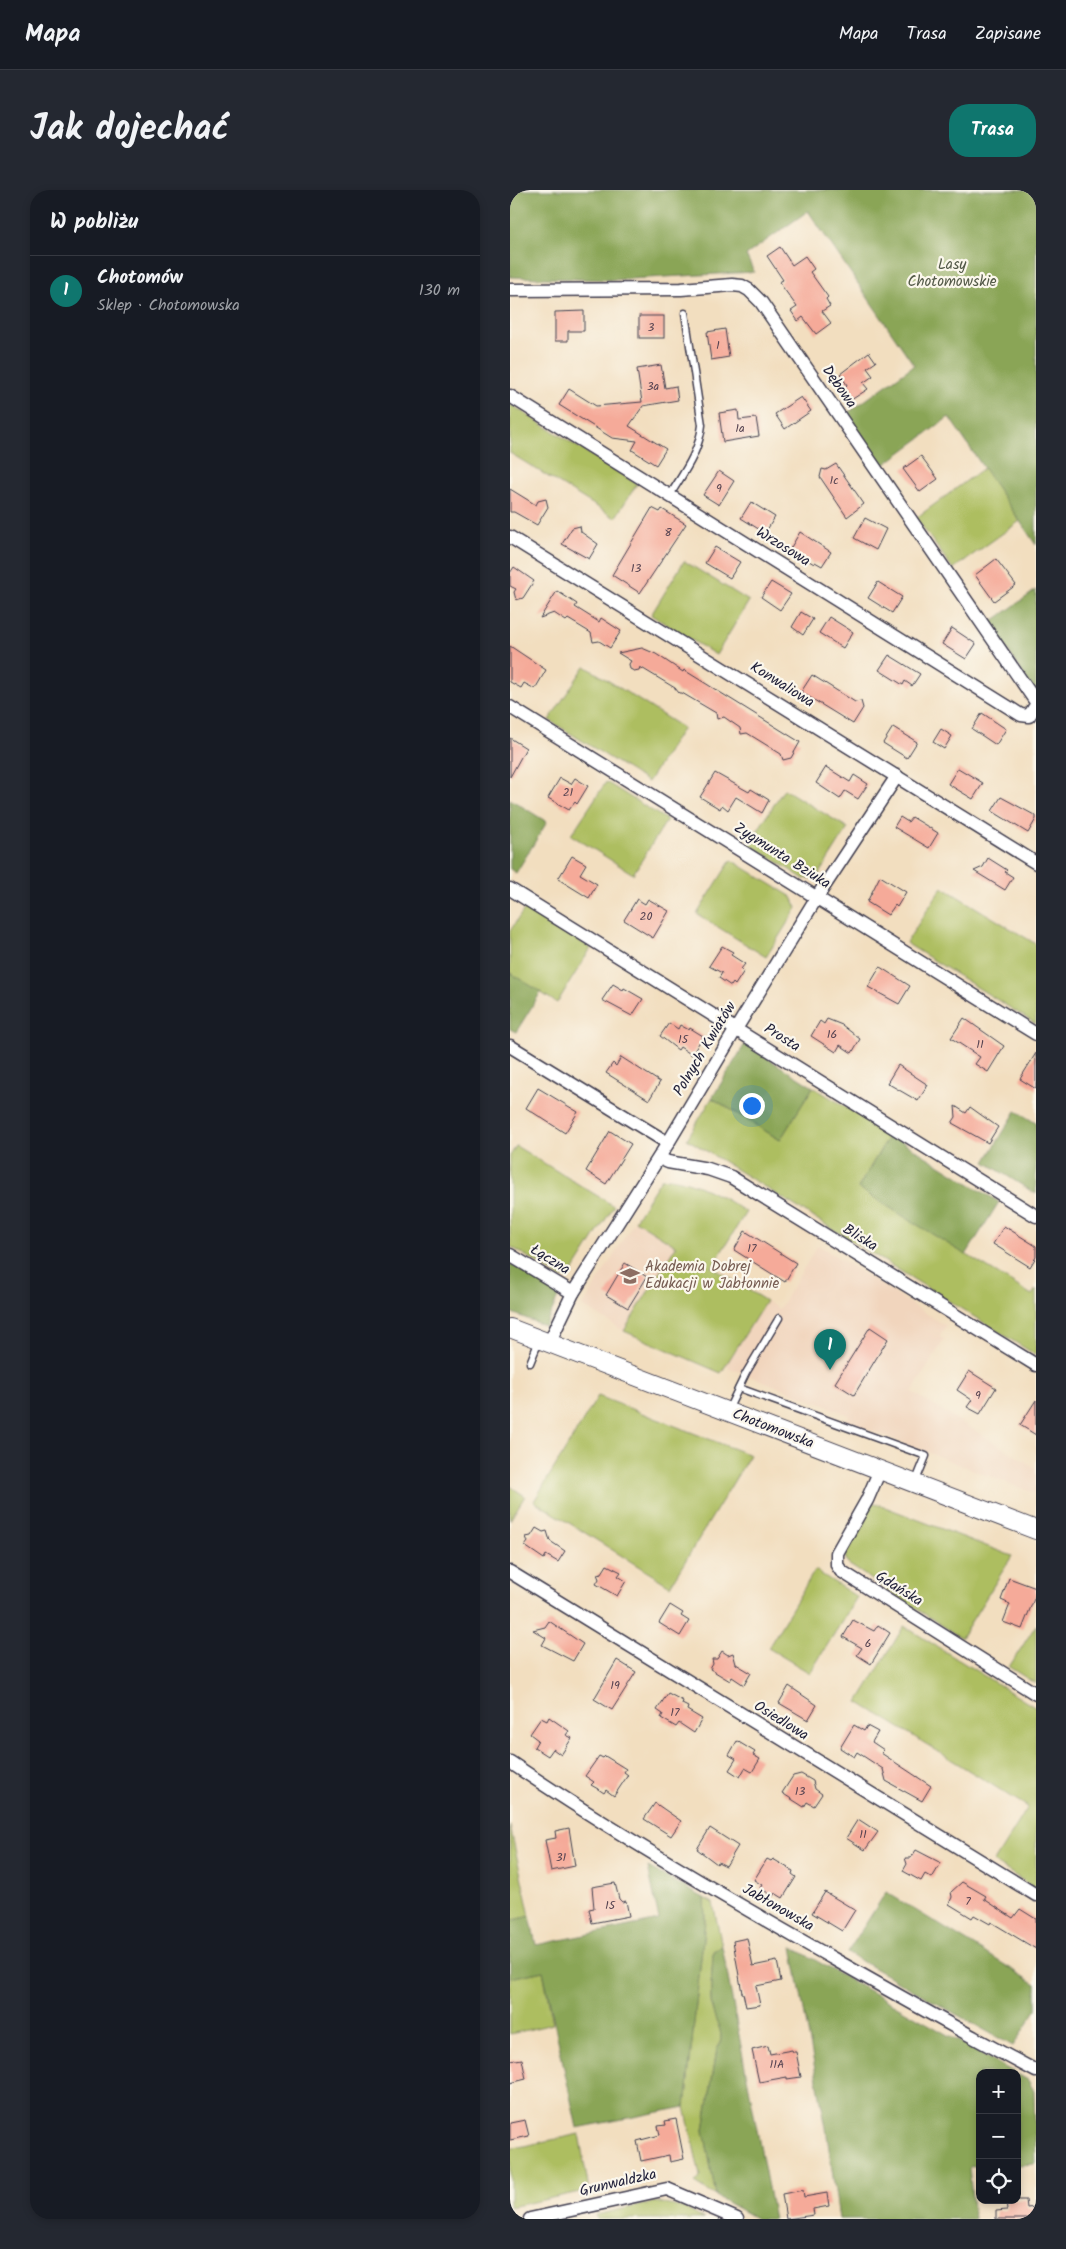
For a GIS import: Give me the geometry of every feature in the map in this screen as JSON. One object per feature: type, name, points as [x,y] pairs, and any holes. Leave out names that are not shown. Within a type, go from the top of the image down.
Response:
[{"type":"street","name":"Dębowa","points":[[510,290],[681,289],[732,284],[749,290],[761,302],[1036,704]]},
{"type":"street","name":"Wrzosowa","points":[[510,396],[1021,715],[1029,716],[1036,704]]},
{"type":"street","name":"Konwaliowa","points":[[510,536],[1036,862]]},
{"type":"street","name":"Zygmunta Bziuka","points":[[510,707],[1036,1034]]},
{"type":"street","name":"Polnych Kwiatów","points":[[545,1342],[572,1293],[659,1158],[817,897],[897,776]]},
{"type":"street","name":"Prosta","points":[[510,889],[1036,1216]]},
{"type":"street","points":[[510,1046],[668,1143]]},
{"type":"street","name":"Bliska","points":[[659,1158],[668,1162],[708,1169],[731,1177],[1036,1365]]},
{"type":"street","name":"Łączna","points":[[510,1254],[572,1293]]},
{"type":"street","name":"Chotomowska","points":[[510,1328],[1036,1530]]},
{"type":"street","name":"Gdańska","points":[[880,1470],[867,1500],[837,1553],[837,1565],[841,1571],[1036,1694]]},
{"type":"street","name":"Osiedlowa","points":[[510,1572],[1036,1895]]},
{"type":"street","name":"Jabłonowska","points":[[510,1762],[568,1801],[710,1888],[964,2034],[1036,2071]]},
{"type":"street","name":"Grunwaldzka","points":[[530,2219],[667,2188],[715,2214],[737,2219]]},
{"type":"lane","points":[[670,495],[695,455],[702,425],[685,313]]},
{"type":"lane","points":[[728,1411],[779,1318]]},
{"type":"lane","points":[[530,1363],[545,1342]]},
{"type":"lane","points":[[739,1388],[926,1456],[915,1483]]},
{"type":"shaded area","name":"Akademia Dobrej Edukacji w Jabłonnie","points":[[635,1220],[677,1246],[624,1331],[583,1306]]},
{"type":"shaded area","points":[[818,1245],[946,1326],[939,1336],[944,1340],[912,1392],[1036,1468],[1036,1494],[846,1421],[849,1415],[725,1366],[766,1301],[779,1309]]},
{"type":"green space","name":"Lasy Chotomowskie","points":[[510,190],[1036,190],[1036,545],[949,417],[881,467],[845,415],[914,365],[808,211],[746,255],[754,272],[611,280],[510,277]]},
{"type":"green space","points":[[510,404],[637,484],[615,518],[510,453]]},
{"type":"green space","points":[[984,468],[1020,521],[953,569],[916,518]]},
{"type":"green space","points":[[684,561],[749,601],[716,655],[651,615]]},
{"type":"green space","points":[[1036,590],[1036,694],[990,623]]},
{"type":"green space","points":[[585,666],[683,728],[648,782],[549,720]]},
{"type":"green space","points":[[606,782],[667,820],[633,874],[571,835]]},
{"type":"green space","points":[[784,789],[848,828],[817,877],[804,879],[749,844]]},
{"type":"green space","points":[[510,799],[547,822],[516,873],[510,869]]},
{"type":"green space","points":[[731,860],[792,897],[797,908],[766,957],[697,914]]},
{"type":"green space","points":[[942,887],[1036,944],[1036,1024],[906,943]]},
{"type":"green space","points":[[525,908],[591,948],[557,1003],[510,973],[510,931]]},
{"type":"green space","points":[[510,973],[541,992],[516,1032],[510,1029]]},
{"type":"green space","points":[[745,1044],[813,1087],[780,1140],[712,1098]]},
{"type":"green space","points":[[813,1087],[890,1134],[858,1188],[1032,1295],[1036,1289],[1036,1355],[687,1139],[712,1098],[780,1140]]},
{"type":"green space","points":[[1016,1111],[1036,1123],[1036,1194],[985,1162]]},
{"type":"green space","points":[[890,1134],[999,1202],[966,1255],[858,1188]]},
{"type":"green space","points":[[516,1146],[614,1206],[570,1276],[562,1278],[510,1246],[510,1156]]},
{"type":"green space","points":[[670,1178],[710,1191],[746,1212],[712,1267],[766,1301],[721,1373],[624,1331],[676,1246],[635,1220],[661,1179]]},
{"type":"green space","points":[[510,1263],[555,1289],[559,1295],[545,1326],[510,1312]]},
{"type":"green space","points":[[598,1396],[750,1455],[670,1586],[534,1501]]},
{"type":"green space","points":[[510,1486],[525,1496],[510,1520]]},
{"type":"green space","points":[[872,1502],[1012,1556],[961,1638],[848,1564],[844,1553]]},
{"type":"green space","points":[[815,1570],[857,1597],[810,1673],[768,1648]]},
{"type":"green space","points":[[1036,1625],[1036,1684],[1009,1667]]},
{"type":"green space","points":[[904,1626],[1036,1708],[1036,1889],[994,1862],[1028,1807],[858,1702]]},
{"type":"green space","points":[[510,1826],[530,1916],[510,1921]]},
{"type":"green space","points":[[648,1867],[704,1898],[705,1920],[685,2107],[577,2128],[543,1971],[510,1978],[510,1921],[530,1916],[536,1945],[659,1920]]},
{"type":"green space","points":[[886,1892],[1036,1984],[1036,2010],[1013,2046],[847,1953]]},
{"type":"green space","points":[[704,1898],[713,1903],[722,1946],[713,1951],[711,2002],[721,2038],[717,2049],[704,2130],[716,2196],[695,2183],[700,2176],[685,2107],[705,1920]]},
{"type":"green space","points":[[722,1946],[774,2219],[757,2219],[716,2196],[704,2130],[717,2049],[721,2038],[711,2002],[713,1951]]},
{"type":"green space","points":[[792,1947],[1008,2069],[976,2069],[976,2166],[969,2167],[974,2219],[839,2219],[826,2128]]},
{"type":"green space","points":[[543,1971],[553,2024],[510,2034],[510,1978]]},
{"type":"green space","points":[[1021,2076],[1028,2080],[1034,2091],[1036,2164],[1021,2165]]},
{"type":"green space","points":[[579,2134],[589,2190],[510,2207],[510,2149]]},
{"type":"green space","points":[[655,2202],[684,2208],[704,2219],[597,2219],[596,2215]]},
{"type":"building","points":[[780,247],[792,265],[805,256],[814,269],[810,272],[828,297],[826,299],[830,306],[822,311],[831,323],[816,334],[803,317],[798,321],[791,311],[797,307],[779,282],[783,280],[767,256]]},
{"type":"building","points":[[584,311],[584,331],[568,331],[568,341],[555,341],[555,312]]},
{"type":"building","points":[[639,316],[664,316],[664,338],[639,338]]},
{"type":"building","points":[[725,329],[729,357],[711,360],[707,332]]},
{"type":"building","points":[[869,352],[876,362],[867,368],[873,376],[863,383],[868,389],[851,400],[844,388],[847,385],[840,374]]},
{"type":"building","points":[[661,365],[665,388],[676,386],[678,400],[643,406],[629,426],[666,449],[656,465],[632,450],[637,441],[612,438],[559,405],[569,389],[596,406],[642,402],[637,369]]},
{"type":"building","points":[[801,397],[811,411],[785,429],[775,414]]},
{"type":"building","points":[[738,410],[739,420],[756,418],[759,436],[723,442],[719,413]]},
{"type":"building","points":[[921,456],[938,479],[920,492],[903,469]]},
{"type":"building","points":[[836,464],[864,504],[847,517],[820,477],[822,469],[826,470]]},
{"type":"building","points":[[719,471],[734,481],[719,505],[703,495]]},
{"type":"building","points":[[510,489],[536,505],[538,501],[546,499],[548,507],[537,525],[514,512],[510,512]]},
{"type":"building","points":[[751,502],[775,517],[765,533],[741,518]]},
{"type":"building","points":[[652,508],[660,512],[662,509],[686,524],[640,593],[612,575]]},
{"type":"building","points":[[865,518],[886,529],[876,550],[854,538]]},
{"type":"building","points":[[580,526],[581,532],[598,544],[589,559],[562,544],[572,528]]},
{"type":"building","points":[[800,532],[831,552],[822,566],[815,562],[814,564],[790,549]]},
{"type":"building","points":[[715,547],[740,562],[730,578],[705,563]]},
{"type":"building","points":[[996,559],[1016,585],[994,601],[975,575]]},
{"type":"building","points":[[514,567],[534,581],[523,598],[516,600],[514,592],[516,589],[510,586],[510,573]]},
{"type":"building","points":[[771,582],[791,594],[780,610],[761,597]]},
{"type":"building","points":[[878,582],[902,597],[892,613],[868,598]]},
{"type":"building","points":[[557,591],[577,604],[575,607],[599,622],[601,618],[621,631],[610,648],[599,641],[593,642],[591,633],[554,613],[540,618]]},
{"type":"building","points":[[801,612],[813,619],[803,635],[792,627]]},
{"type":"building","points":[[829,617],[853,632],[843,648],[819,633]]},
{"type":"building","points":[[952,628],[976,644],[966,659],[942,644]]},
{"type":"building","points":[[510,646],[546,670],[535,689],[524,683],[521,688],[510,682]]},
{"type":"building","points":[[642,648],[656,654],[683,672],[684,670],[800,742],[791,758],[783,760],[781,754],[747,733],[741,734],[740,728],[724,717],[717,719],[716,713],[679,693],[675,688],[640,667],[639,670],[634,671],[630,669],[629,664],[631,661],[618,653]]},
{"type":"building","points":[[889,655],[920,674],[912,686],[905,681],[903,685],[879,670]]},
{"type":"building","points":[[812,675],[855,702],[861,701],[863,708],[853,724],[801,692]]},
{"type":"building","points":[[982,713],[1006,729],[996,745],[972,729]]},
{"type":"building","points":[[893,727],[917,742],[907,758],[883,743]]},
{"type":"building","points":[[941,729],[952,736],[944,749],[933,742]]},
{"type":"building","points":[[510,738],[526,748],[510,777]]},
{"type":"building","points":[[826,767],[850,782],[854,775],[868,784],[858,799],[845,791],[840,799],[816,783]]},
{"type":"building","points":[[958,768],[983,783],[973,799],[948,784]]},
{"type":"building","points":[[715,773],[749,792],[751,789],[769,800],[762,813],[736,797],[728,810],[722,805],[720,809],[700,797]]},
{"type":"building","points":[[560,778],[571,784],[575,778],[588,786],[577,804],[575,802],[569,810],[548,798]]},
{"type":"building","points":[[1001,797],[1036,816],[1028,833],[992,811]]},
{"type":"building","points":[[900,817],[908,822],[912,817],[938,833],[929,848],[894,827]]},
{"type":"building","points":[[572,856],[586,864],[580,874],[597,884],[589,898],[558,879]]},
{"type":"building","points":[[988,858],[1007,870],[1005,872],[1013,877],[1005,890],[974,871],[983,867]]},
{"type":"building","points":[[880,876],[906,892],[897,907],[895,905],[888,915],[867,902]]},
{"type":"building","points":[[637,899],[645,904],[648,899],[669,911],[653,938],[624,920]]},
{"type":"building","points":[[722,946],[733,952],[731,955],[745,964],[741,969],[744,971],[735,985],[733,983],[731,986],[719,978],[722,973],[709,966]]},
{"type":"building","points":[[880,967],[910,986],[899,1004],[868,987]]},
{"type":"building","points":[[613,984],[643,999],[632,1016],[602,1000]]},
{"type":"building","points":[[964,1018],[1004,1046],[988,1072],[975,1064],[980,1057],[951,1038]]},
{"type":"building","points":[[827,1019],[842,1025],[860,1039],[852,1053],[840,1045],[836,1052],[811,1036],[820,1021],[824,1024]]},
{"type":"building","points":[[669,1023],[678,1029],[680,1025],[689,1030],[690,1028],[703,1036],[692,1055],[680,1047],[678,1050],[660,1036]]},
{"type":"building","points":[[1036,1053],[1036,1089],[1020,1079]]},
{"type":"building","points":[[621,1057],[660,1082],[649,1100],[606,1073],[613,1063],[616,1066]]},
{"type":"building","points":[[898,1065],[928,1085],[918,1101],[887,1083]]},
{"type":"building","points":[[538,1088],[578,1112],[565,1133],[526,1108]]},
{"type":"building","points":[[955,1106],[966,1113],[970,1107],[998,1127],[988,1143],[952,1123],[956,1117]]},
{"type":"building","points":[[610,1131],[631,1144],[606,1184],[586,1171]]},
{"type":"building","points":[[1004,1226],[1036,1246],[1036,1257],[1030,1267],[993,1244]]},
{"type":"building","points":[[745,1231],[796,1263],[785,1282],[734,1250]]},
{"type":"building","points":[[625,1263],[647,1277],[628,1308],[606,1295]]},
{"type":"building","points":[[870,1327],[888,1339],[854,1395],[835,1383]]},
{"type":"building","points":[[969,1371],[996,1388],[980,1414],[967,1407],[972,1400],[957,1390]]},
{"type":"building","points":[[1036,1400],[1036,1435],[1020,1425]]},
{"type":"building","points":[[536,1528],[543,1532],[547,1531],[550,1541],[565,1551],[558,1562],[546,1555],[544,1559],[525,1546],[528,1542],[526,1537],[531,1536]]},
{"type":"building","points":[[607,1565],[621,1572],[618,1576],[626,1581],[617,1596],[596,1584],[599,1579],[597,1574],[602,1573]]},
{"type":"building","points":[[1009,1578],[1036,1588],[1036,1594],[1022,1629],[1003,1622],[1010,1604],[1001,1600]]},
{"type":"building","points":[[670,1605],[683,1613],[681,1616],[689,1621],[680,1636],[659,1623]]},
{"type":"building","points":[[853,1620],[874,1631],[878,1625],[890,1633],[871,1664],[857,1655],[862,1648],[843,1637]]},
{"type":"building","points":[[549,1621],[583,1644],[573,1661],[542,1645],[546,1638],[533,1630],[545,1627]]},
{"type":"building","points":[[722,1651],[728,1655],[733,1653],[736,1664],[751,1673],[744,1685],[732,1677],[730,1681],[710,1669],[713,1664],[712,1659],[717,1659]]},
{"type":"building","points":[[617,1660],[636,1672],[612,1710],[594,1699]]},
{"type":"building","points":[[789,1686],[817,1705],[808,1720],[779,1703]]},
{"type":"building","points":[[668,1693],[683,1701],[682,1704],[688,1707],[687,1710],[702,1719],[694,1733],[679,1723],[676,1727],[661,1718],[663,1714],[657,1710]]},
{"type":"building","points":[[549,1717],[569,1731],[566,1735],[572,1738],[561,1755],[553,1749],[548,1756],[534,1747],[538,1740],[530,1734],[541,1718],[547,1721]]},
{"type":"building","points":[[854,1725],[864,1731],[867,1726],[878,1732],[872,1742],[884,1750],[881,1753],[931,1786],[922,1801],[886,1781],[883,1769],[857,1752],[854,1757],[840,1748]]},
{"type":"building","points":[[737,1741],[755,1752],[753,1755],[760,1759],[752,1772],[745,1768],[740,1777],[729,1770],[736,1759],[729,1755]]},
{"type":"building","points":[[599,1756],[603,1758],[605,1756],[626,1769],[624,1772],[628,1775],[614,1796],[606,1790],[604,1793],[591,1785],[594,1782],[585,1776]]},
{"type":"building","points":[[801,1774],[813,1781],[815,1789],[822,1794],[814,1806],[807,1802],[804,1807],[782,1793],[793,1776]]},
{"type":"building","points":[[655,1803],[681,1821],[671,1836],[644,1819]]},
{"type":"building","points":[[858,1819],[878,1832],[865,1850],[846,1838]]},
{"type":"building","points":[[569,1828],[575,1866],[551,1871],[545,1840],[556,1838],[555,1831]]},
{"type":"building","points":[[710,1828],[738,1846],[726,1866],[718,1862],[717,1864],[697,1849]]},
{"type":"building","points":[[916,1850],[941,1863],[932,1878],[925,1874],[921,1881],[903,1871],[907,1864],[905,1858],[911,1858]]},
{"type":"building","points":[[767,1859],[771,1861],[773,1859],[793,1871],[792,1874],[796,1877],[783,1898],[775,1893],[773,1896],[760,1888],[762,1885],[754,1880]]},
{"type":"building","points":[[962,1882],[986,1896],[984,1899],[1013,1918],[1020,1909],[1036,1919],[1036,1949],[991,1922],[990,1924],[974,1915],[972,1918],[949,1904],[952,1897],[951,1892]]},
{"type":"building","points":[[615,1883],[619,1899],[622,1902],[626,1901],[629,1916],[592,1923],[589,1909],[594,1908],[592,1887]]},
{"type":"building","points":[[825,1892],[855,1910],[842,1931],[812,1913]]},
{"type":"building","points":[[747,1938],[753,1966],[777,1961],[781,1981],[756,1986],[760,2005],[746,2007],[733,1941]]},
{"type":"building","points":[[768,2046],[770,2054],[792,2050],[796,2052],[801,2077],[787,2079],[787,2077],[759,2082],[752,2050]]},
{"type":"building","points":[[522,2059],[526,2079],[510,2083],[510,2061]]},
{"type":"building","points":[[676,2119],[684,2159],[670,2162],[669,2155],[641,2161],[637,2141],[660,2135],[658,2126],[666,2125],[665,2121]]},
{"type":"building","points":[[525,2120],[529,2136],[510,2140],[510,2123]]},
{"type":"building","points":[[803,2190],[804,2197],[827,2193],[829,2206],[813,2209],[814,2215],[786,2219],[782,2194]]},
{"type":"building","points":[[1021,2200],[1026,2200],[1027,2208],[1036,2207],[1036,2219],[996,2219],[996,2211],[1007,2210],[1006,2204],[1021,2204]]},
{"type":"place","name":"Akademia Dobrej Edukacji w Jabłonnie","points":[[630,1276]]},
{"type":"place","name":"Chotomów","points":[[830,1370]]}]
